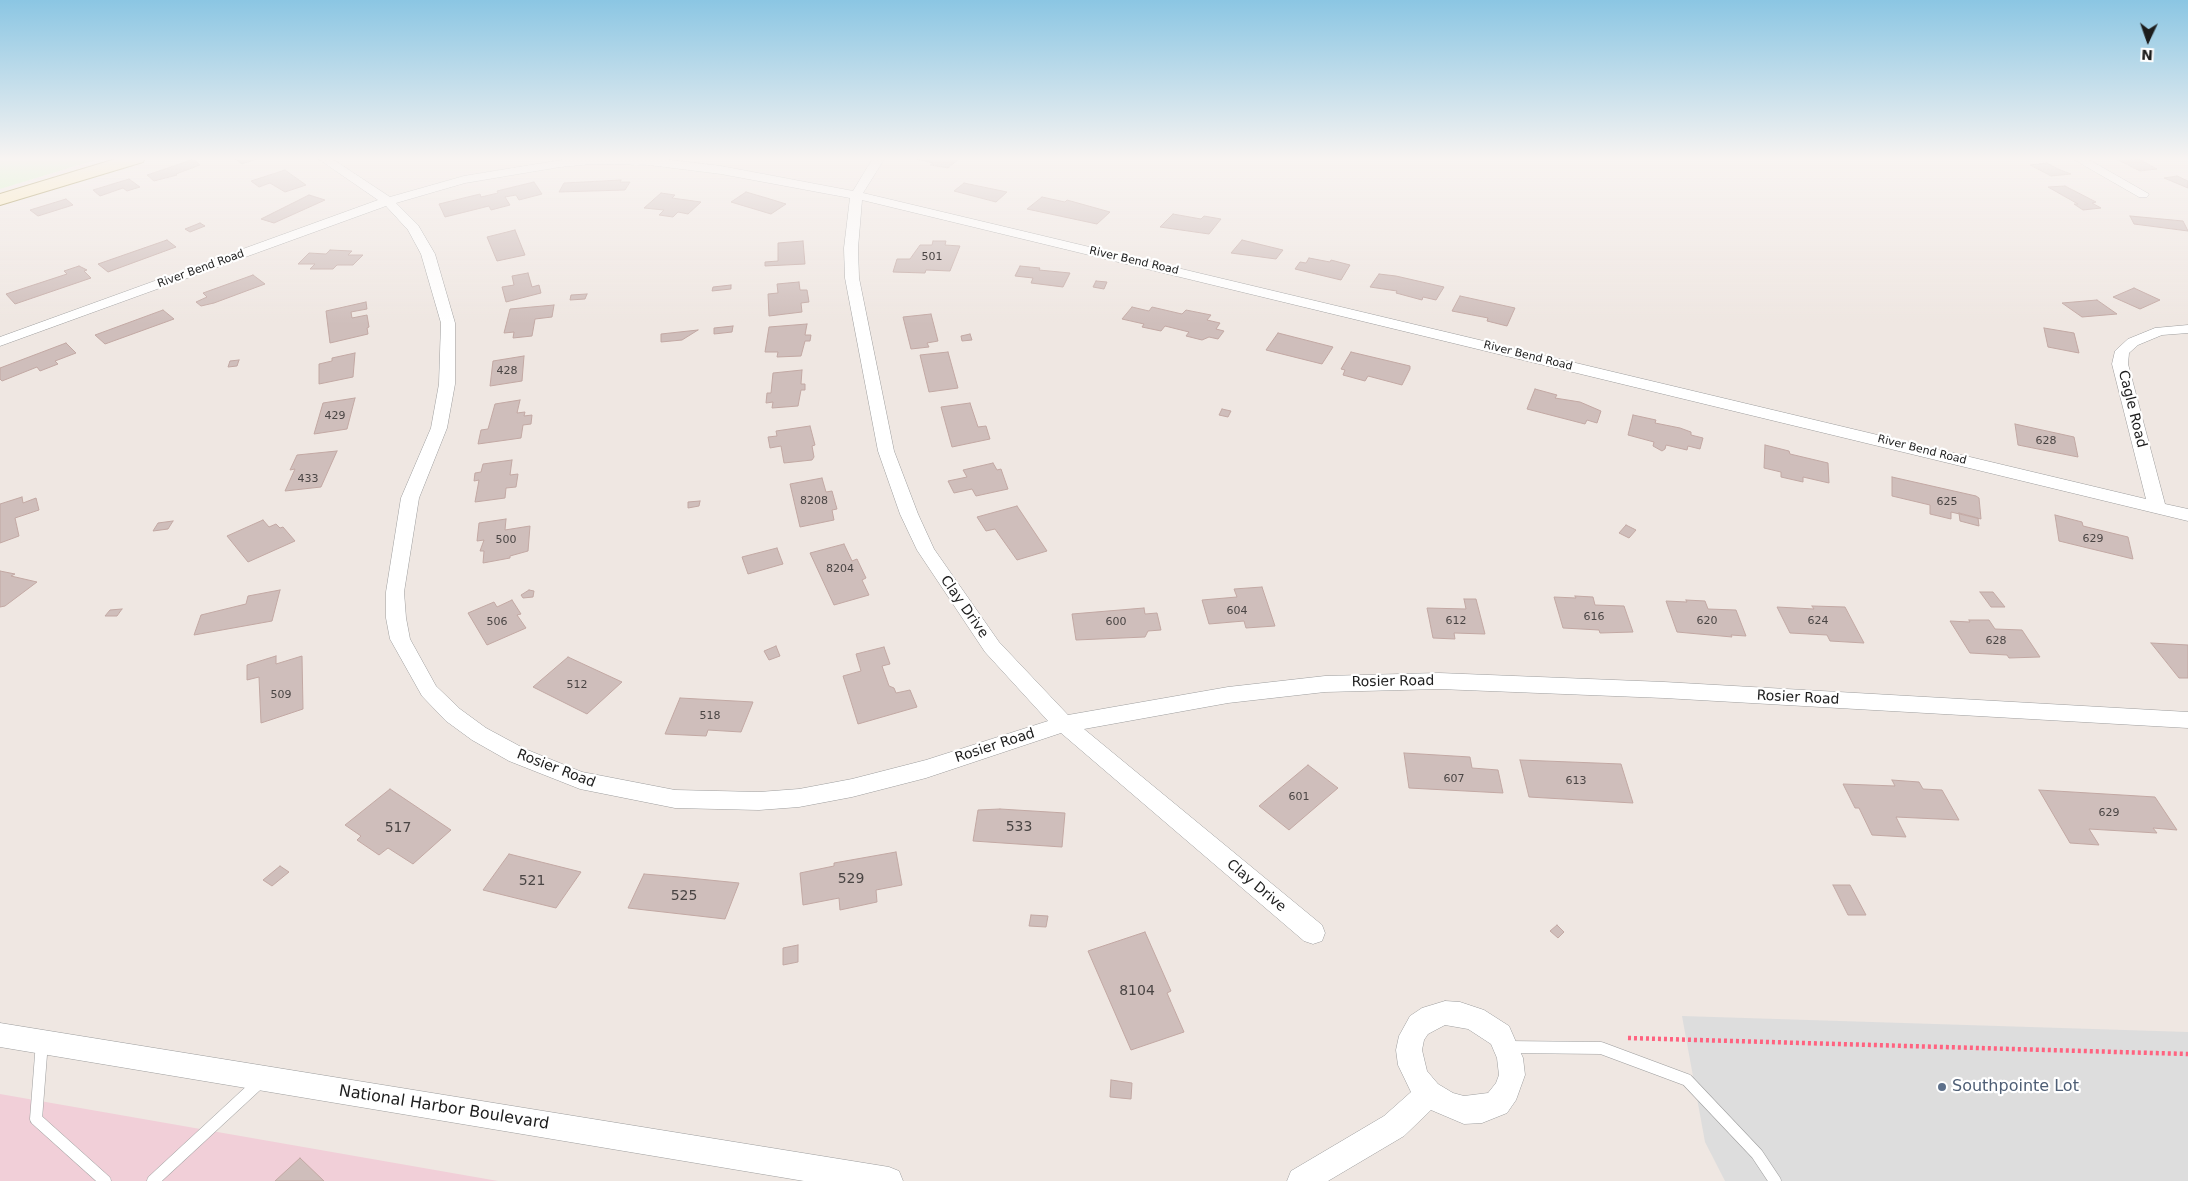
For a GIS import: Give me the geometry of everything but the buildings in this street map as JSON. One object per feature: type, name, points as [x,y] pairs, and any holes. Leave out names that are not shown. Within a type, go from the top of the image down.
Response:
[{"type":"street","name":"River Bend Road","points":[[0,342],[357,213]]},
{"type":"street","name":"Rosier Road","points":[[399,213],[413,228],[428,254],[448,323],[447,384],[439,428],[410,498],[395,592],[396,618],[400,639],[429,691],[453,715],[479,734],[517,755],[580,780],[675,799],[759,802],[799,798],[852,788],[926,769],[1064,724],[1228,694],[1325,684],[1439,681],[1664,690],[2188,720]]},
{"type":"street","name":"Clay Drive","points":[[854,213],[851,248],[852,278],[878,416],[894,477],[926,550],[950,588],[992,646],[1064,724],[1313,933]]},
{"type":"street","name":"River Bend Road","points":[[932,213],[2188,515]]},
{"type":"street","name":"Cagle Road","points":[[2157,507],[2120,364],[2122,351],[2133,342],[2160,330],[2188,329]]},
{"type":"street","points":[[1444,1013],[1460,1014],[1476,1019],[1500,1035],[1510,1058],[1512,1075],[1507,1091],[1497,1103],[1482,1109],[1464,1110],[1446,1104],[1430,1094],[1418,1080],[1411,1065],[1409,1050],[1412,1036],[1419,1025],[1431,1017],[1444,1013]]},
{"type":"street","name":"National Harbor Boulevard","points":[[0,1035],[889,1181]]},
{"type":"street","points":[[1301,1181],[1394,1126],[1430,1094]]},
{"type":"lane","points":[[42,1042],[36,1119],[105,1181]]},
{"type":"lane","points":[[1505,1047],[1600,1048],[1687,1080],[1757,1154],[1775,1181]]},
{"type":"lane","points":[[153,1181],[264,1078]]},
{"type":"path","points":[[1626,1038],[2188,1054]]},
{"type":"shaded area","name":"Southpointe Lot","points":[[1682,1016],[2188,1032],[2188,1181],[1725,1181],[1705,1142]]},
{"type":"shaded area","points":[[0,1094],[498,1181],[0,1181]]},
{"type":"place","name":"Southpointe Lot","points":[[1942,1087]]}]
